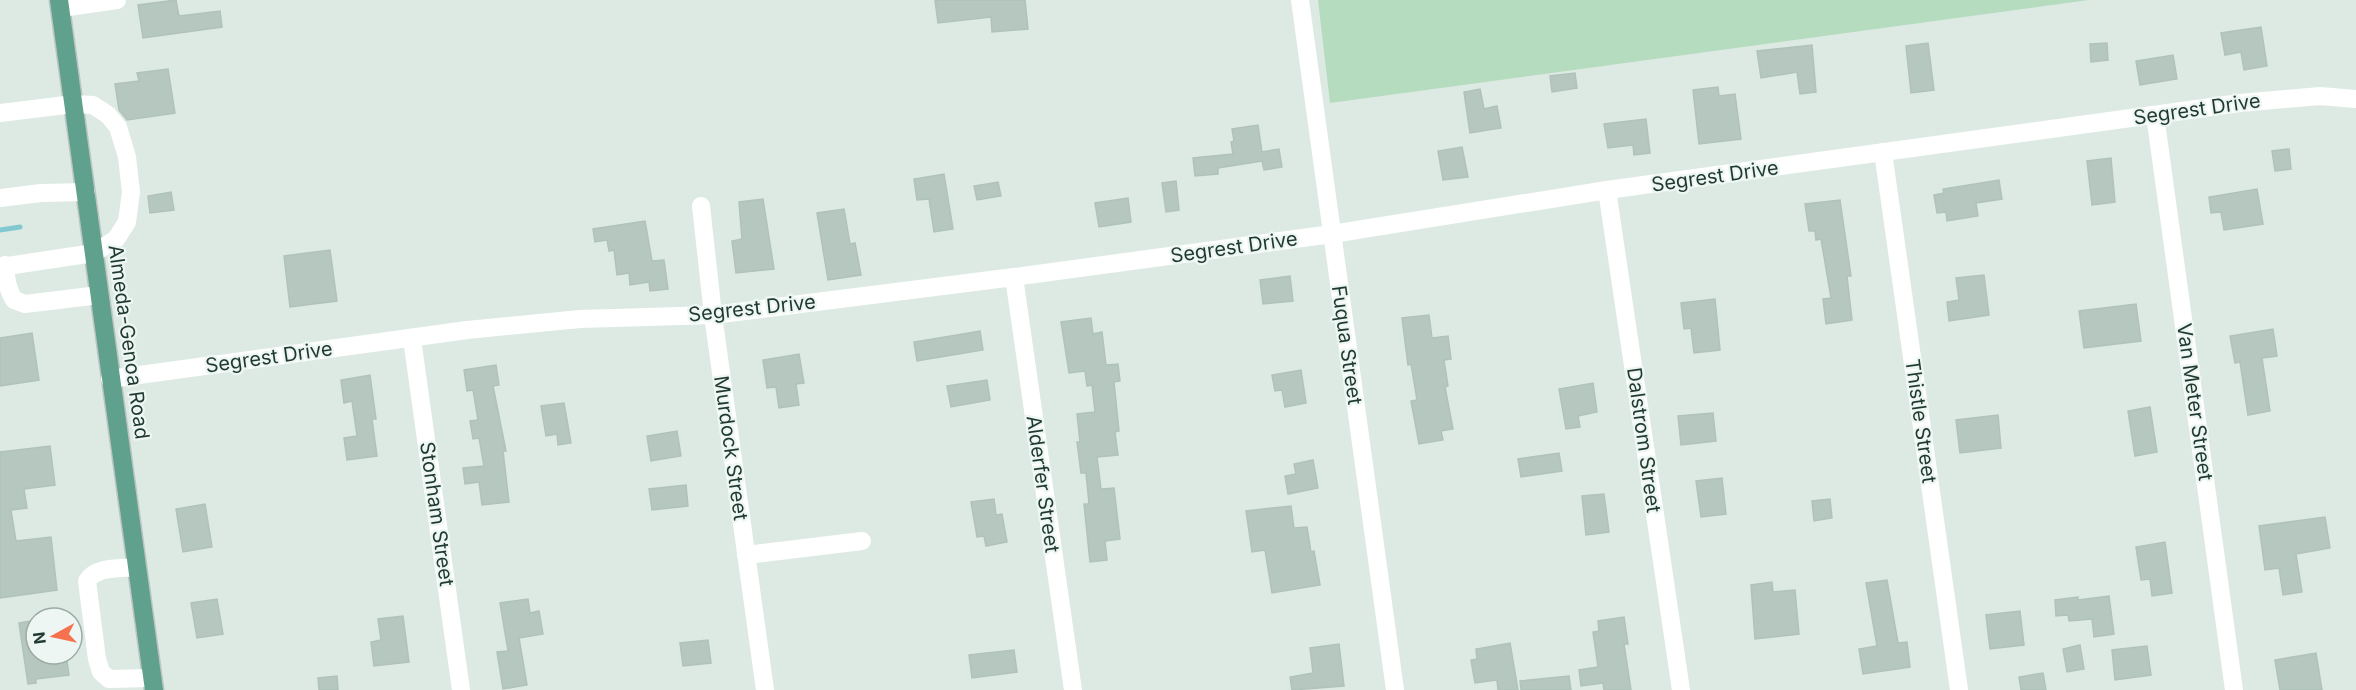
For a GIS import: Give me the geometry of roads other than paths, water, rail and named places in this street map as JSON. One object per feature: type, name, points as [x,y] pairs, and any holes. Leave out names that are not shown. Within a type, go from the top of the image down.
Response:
[{"type":"main road","name":"Almeda-Genoa Road","points":[[60,4],[153,684]]},
{"type":"street","points":[[60,4],[117,0]]},
{"type":"street","name":"Fuqua Street","points":[[1300,0],[1395,690]]},
{"type":"street","name":"Segrest Drive","points":[[110,379],[467,330],[580,319],[713,315],[1332,234],[1607,190],[2155,115],[2280,99],[2320,96],[2356,99]]},
{"type":"street","points":[[0,112],[74,104],[93,105],[108,115],[118,127],[128,157],[131,192],[127,222],[116,239],[94,254],[2,266],[14,300],[25,304],[99,295]]},
{"type":"street","name":"Van Meter Street","points":[[2155,115],[2234,690]]},
{"type":"street","name":"Thistle Street","points":[[1883,152],[1959,690]]},
{"type":"street","name":"Dalstrom Street","points":[[1607,190],[1681,690]]},
{"type":"street","points":[[0,198],[41,193],[86,192]]},
{"type":"street","name":"Murdock Street","points":[[701,206],[713,315],[765,690]]},
{"type":"street","name":"Alderfer Street","points":[[1014,277],[1073,690]]},
{"type":"street","name":"Stonham Street","points":[[412,339],[461,690]]},
{"type":"street","points":[[746,555],[862,541]]},
{"type":"street","points":[[137,567],[98,571],[90,575],[87,581],[97,659],[101,672],[109,679],[153,684]]},
{"type":"waterway","points":[[0,230],[20,227]]}]
